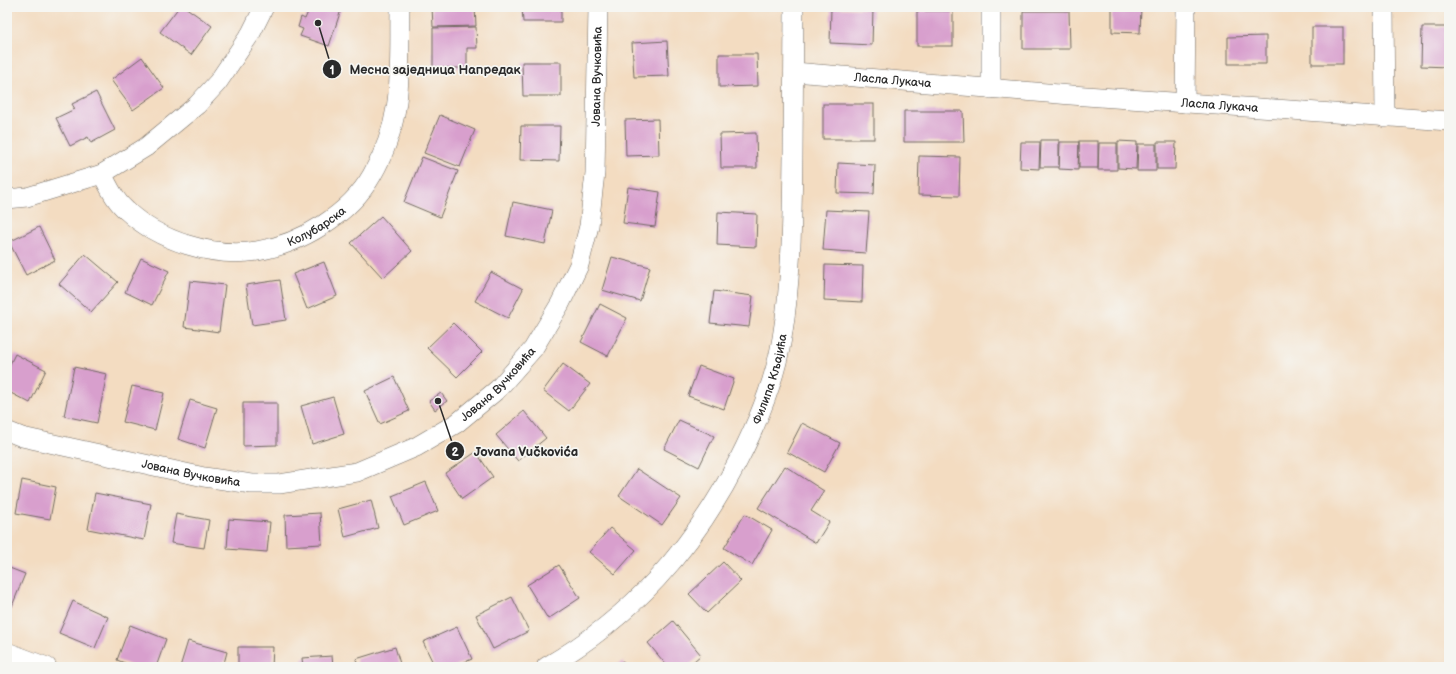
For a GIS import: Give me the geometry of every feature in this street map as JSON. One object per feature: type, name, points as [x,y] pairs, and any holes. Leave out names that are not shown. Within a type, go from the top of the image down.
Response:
[{"type":"street","points":[[7,198],[27,197],[102,174],[146,147],[197,105],[218,82],[235,58],[264,7]]},
{"type":"street","name":"Колубарска","points":[[102,174],[112,193],[126,211],[167,237],[187,244],[232,252],[257,251],[307,235],[338,213],[356,196],[372,176],[390,138],[399,102],[400,7]]},
{"type":"street","name":"Јована Вучковића","points":[[7,431],[22,437],[204,477],[252,484],[279,484],[357,472],[416,447],[457,424],[498,389],[532,349],[560,304],[579,265],[589,226],[595,173],[598,7]]},
{"type":"street","name":"Филипа Кљајића","points":[[546,667],[600,632],[639,599],[669,567],[694,536],[720,497],[748,442],[770,388],[782,338],[788,284],[792,224],[794,7]]},
{"type":"street","points":[[991,7],[991,88]]},
{"type":"street","points":[[1185,103],[1186,7]]},
{"type":"street","points":[[1384,7],[1384,118]]},
{"type":"street","name":"Ласла Лукача","points":[[794,72],[1384,118],[1449,121]]},
{"type":"street","points":[[7,652],[43,665]]},
{"type":"building","points":[[179,7],[185,7],[212,26],[191,55],[160,32]]},
{"type":"building","points":[[310,7],[342,7],[329,46],[300,36],[303,29],[298,27],[301,17],[305,19]]},
{"type":"building","points":[[432,7],[475,7],[476,26],[433,27]]},
{"type":"building","points":[[522,7],[561,7],[561,22],[523,22]]},
{"type":"building","points":[[1112,7],[1141,7],[1140,33],[1112,32]]},
{"type":"building","points":[[831,8],[873,9],[872,45],[830,43]]},
{"type":"building","points":[[917,11],[953,11],[953,46],[917,46]]},
{"type":"building","points":[[1023,11],[1069,11],[1070,49],[1023,49]]},
{"type":"building","points":[[476,27],[477,48],[467,48],[467,68],[433,68],[433,28]]},
{"type":"building","points":[[1312,27],[1343,27],[1343,64],[1312,64]]},
{"type":"building","points":[[1422,27],[1449,27],[1449,67],[1421,66]]},
{"type":"building","points":[[1266,36],[1266,64],[1228,64],[1228,37]]},
{"type":"building","points":[[667,41],[669,76],[634,77],[632,43]]},
{"type":"building","points":[[719,54],[757,54],[758,86],[719,87]]},
{"type":"building","points":[[142,57],[164,88],[133,110],[111,80]]},
{"type":"building","points":[[522,62],[561,62],[561,96],[523,96]]},
{"type":"building","points":[[96,92],[115,130],[91,143],[88,137],[70,146],[56,118],[75,109],[72,104]]},
{"type":"building","points":[[823,104],[874,104],[874,139],[823,139]]},
{"type":"building","points":[[904,111],[963,111],[964,142],[904,142]]},
{"type":"building","points":[[440,115],[475,130],[460,167],[424,153]]},
{"type":"building","points":[[658,119],[659,155],[626,156],[625,120]]},
{"type":"building","points":[[521,126],[560,126],[559,161],[520,160]]},
{"type":"building","points":[[756,133],[757,168],[721,168],[720,134]]},
{"type":"building","points":[[1041,140],[1059,140],[1059,167],[1040,167]]},
{"type":"building","points":[[1079,141],[1098,141],[1098,168],[1079,168]]},
{"type":"building","points":[[1118,141],[1137,142],[1136,169],[1118,168]]},
{"type":"building","points":[[1021,142],[1040,142],[1039,169],[1020,168]]},
{"type":"building","points":[[1060,142],[1079,142],[1078,170],[1059,169]]},
{"type":"building","points":[[1157,142],[1176,142],[1175,169],[1157,169]]},
{"type":"building","points":[[1099,143],[1117,143],[1117,170],[1098,170]]},
{"type":"building","points":[[1138,144],[1156,144],[1156,171],[1137,171]]},
{"type":"building","points":[[919,156],[960,157],[959,196],[918,195]]},
{"type":"building","points":[[422,157],[458,171],[440,217],[404,202]]},
{"type":"building","points":[[838,163],[875,165],[874,194],[837,193]]},
{"type":"building","points":[[628,187],[660,192],[655,227],[623,223]]},
{"type":"building","points":[[513,202],[552,210],[545,244],[506,236]]},
{"type":"building","points":[[826,210],[869,212],[866,253],[823,250]]},
{"type":"building","points":[[718,212],[757,214],[756,247],[717,245]]},
{"type":"building","points":[[381,216],[412,251],[383,278],[351,243]]},
{"type":"building","points":[[39,227],[55,260],[26,275],[9,242]]},
{"type":"building","points":[[85,254],[118,282],[91,312],[59,284]]},
{"type":"building","points":[[612,257],[650,267],[640,301],[602,290]]},
{"type":"building","points":[[141,258],[169,271],[152,305],[125,292]]},
{"type":"building","points":[[324,262],[337,296],[307,309],[293,274]]},
{"type":"building","points":[[825,265],[863,266],[862,302],[824,300]]},
{"type":"building","points":[[491,272],[523,289],[508,318],[475,301]]},
{"type":"building","points":[[280,280],[286,320],[252,325],[246,285]]},
{"type":"building","points":[[190,281],[225,285],[219,332],[184,327]]},
{"type":"building","points":[[714,291],[753,296],[749,327],[710,323]]},
{"type":"building","points":[[600,304],[627,318],[608,356],[581,342]]},
{"type":"building","points":[[453,323],[482,352],[457,377],[427,348]]},
{"type":"building","points":[[15,354],[46,370],[30,403],[7,391],[7,370]]},
{"type":"building","points":[[563,364],[590,384],[569,411],[543,391]]},
{"type":"building","points":[[699,366],[734,379],[724,409],[688,396]]},
{"type":"building","points":[[74,367],[107,374],[97,423],[64,416]]},
{"type":"building","points":[[394,377],[409,411],[380,424],[365,391]]},
{"type":"building","points":[[132,386],[164,393],[155,430],[123,422]]},
{"type":"building","points":[[441,393],[447,401],[435,410],[429,401]]},
{"type":"building","points":[[333,397],[344,434],[312,444],[301,406]]},
{"type":"building","points":[[190,400],[217,408],[205,448],[178,439]]},
{"type":"building","points":[[243,403],[277,403],[277,445],[243,446]]},
{"type":"building","points":[[524,411],[546,438],[518,461],[496,435]]},
{"type":"building","points":[[679,420],[714,436],[699,467],[664,449]]},
{"type":"building","points":[[802,423],[840,443],[824,472],[787,452]]},
{"type":"building","points":[[476,452],[493,477],[462,499],[445,473]]},
{"type":"building","points":[[785,466],[824,491],[811,511],[829,522],[816,543],[758,508]]},
{"type":"building","points":[[637,469],[681,498],[662,525],[619,496]]},
{"type":"building","points":[[22,480],[56,487],[50,519],[16,513]]},
{"type":"building","points":[[426,482],[438,511],[404,525],[392,496]]},
{"type":"building","points":[[95,493],[151,504],[144,540],[88,529]]},
{"type":"building","points":[[371,500],[378,528],[345,537],[338,509]]},
{"type":"building","points":[[320,513],[322,544],[286,546],[285,515]]},
{"type":"building","points":[[176,514],[209,520],[204,548],[171,543]]},
{"type":"building","points":[[745,514],[772,530],[752,565],[724,548]]},
{"type":"building","points":[[229,519],[270,522],[267,552],[227,549]]},
{"type":"building","points":[[610,528],[636,550],[615,574],[589,552]]},
{"type":"building","points":[[723,562],[741,581],[707,613],[689,594]]},
{"type":"building","points":[[559,565],[580,598],[548,619],[527,585]]},
{"type":"building","points":[[7,567],[25,574],[8,616],[7,615]]},
{"type":"building","points":[[512,597],[529,631],[493,649],[476,615]]},
{"type":"building","points":[[73,601],[108,617],[95,648],[59,633]]},
{"type":"building","points":[[673,621],[701,655],[687,667],[668,667],[648,643]]},
{"type":"building","points":[[130,625],[166,639],[156,667],[135,667],[117,660]]},
{"type":"building","points":[[457,627],[472,659],[453,667],[435,667],[423,642]]},
{"type":"building","points":[[188,641],[227,652],[223,667],[180,667]]},
{"type":"building","points":[[238,647],[273,647],[272,667],[238,667]]},
{"type":"building","points":[[395,647],[401,667],[358,667],[356,659]]},
{"type":"building","points":[[332,656],[333,667],[303,667],[302,658]]},
{"type":"building","points":[[623,661],[627,667],[614,667]]},
{"type":"place","name":"Месна заједница Напредак","points":[[318,23]]},
{"type":"place","name":"Jovana Vučkovića","points":[[438,401]]}]
